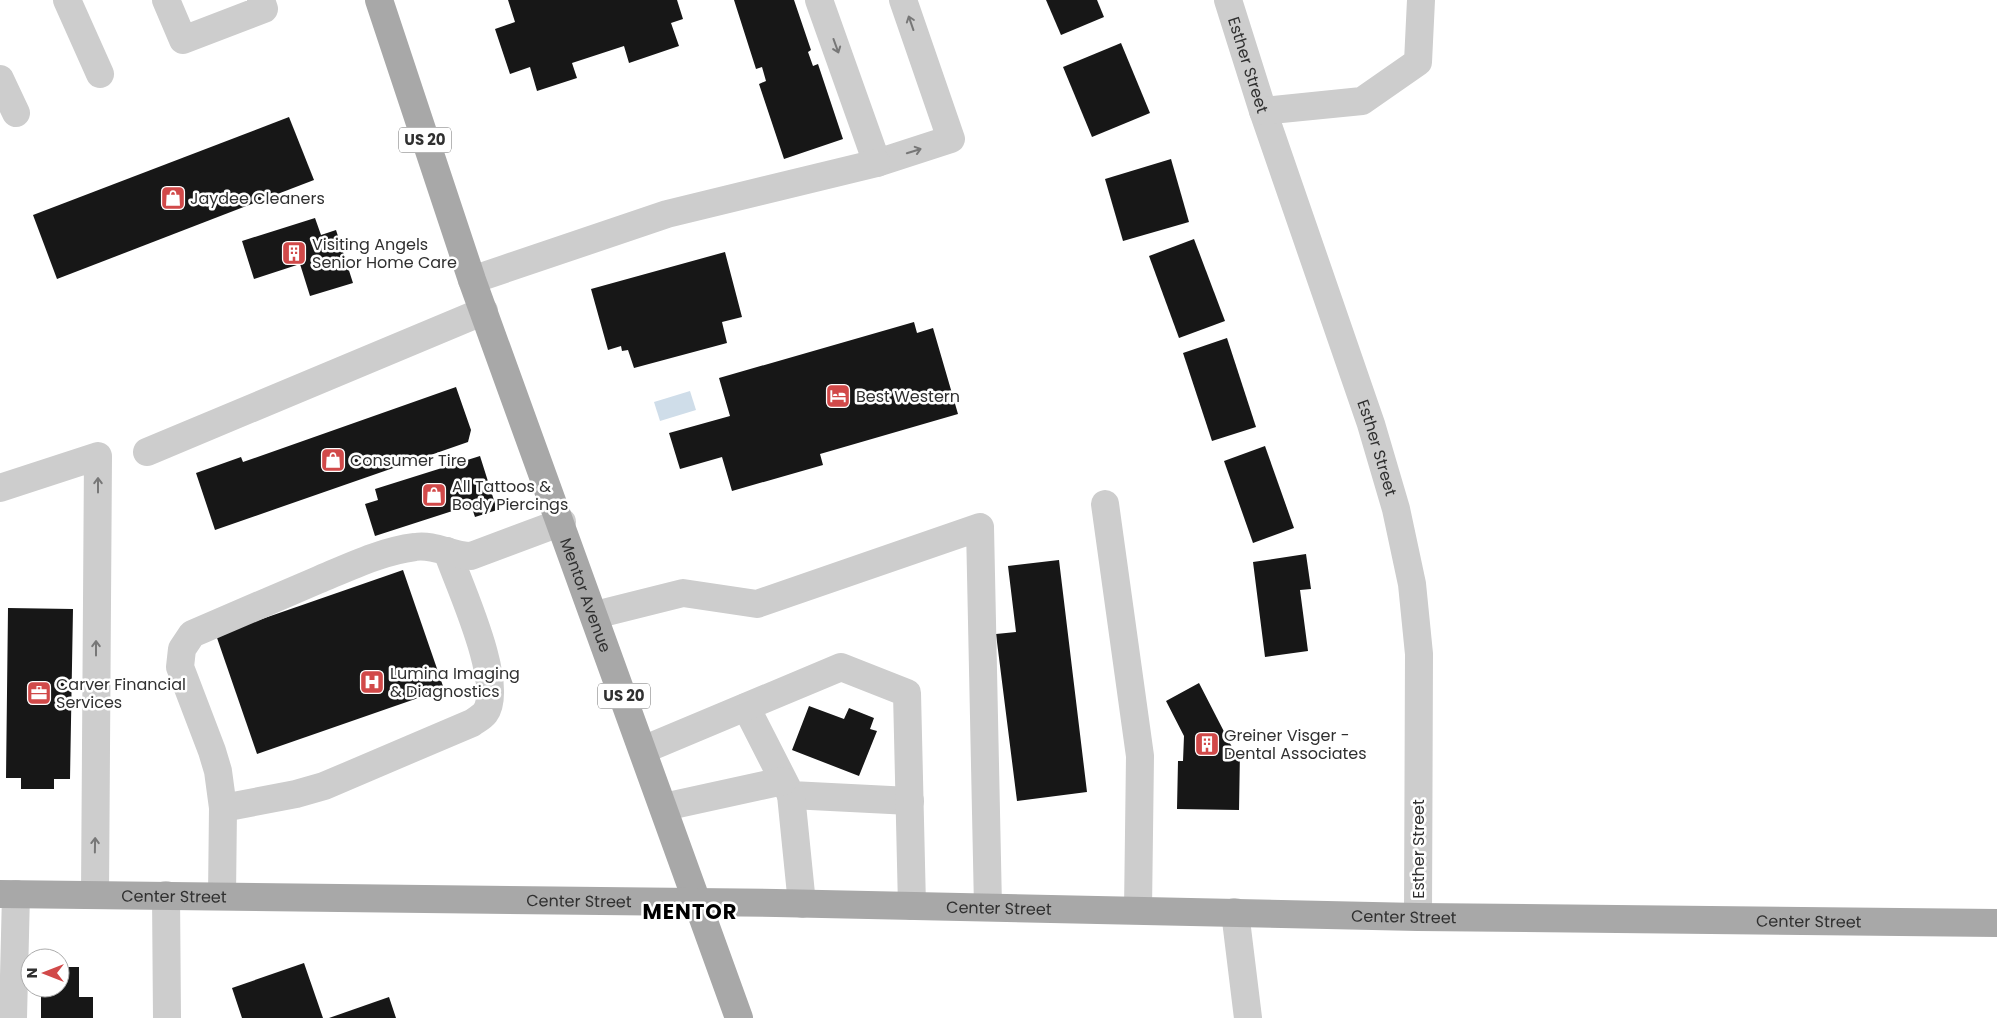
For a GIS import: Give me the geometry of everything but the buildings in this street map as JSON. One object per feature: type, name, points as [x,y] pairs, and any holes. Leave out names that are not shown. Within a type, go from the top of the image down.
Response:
[{"type":"main road","name":"Mentor Avenue","points":[[383,1],[472,280],[562,522],[739,1018]]},
{"type":"main road","name":"Center Street","points":[[8,894],[988,907],[1418,917],[1997,923]]},
{"type":"street","points":[[67,0],[100,74]]},
{"type":"street","points":[[166,0],[183,40],[264,9],[261,0]]},
{"type":"street","points":[[820,0],[877,163]]},
{"type":"street","points":[[472,280],[667,214],[877,163],[951,139],[903,0]]},
{"type":"street","name":"Esther Street","points":[[1228,0],[1263,111],[1372,424],[1396,509],[1412,584],[1419,654],[1418,917]]},
{"type":"street","points":[[1263,111],[1362,101],[1418,62],[1421,0]]},
{"type":"street","points":[[0,79],[16,113]]},
{"type":"street","points":[[147,452],[484,311]]},
{"type":"street","points":[[0,488],[98,456],[95,894]]},
{"type":"street","points":[[1105,504],[1140,756],[1138,910]]},
{"type":"street","points":[[222,896],[223,808],[212,751],[180,668],[182,649],[192,634],[347,568],[391,552],[416,547],[431,547],[462,556],[471,556],[562,522]]},
{"type":"street","points":[[595,616],[683,593],[757,604],[980,527],[988,907]]},
{"type":"street","points":[[223,808],[296,794],[324,786],[472,723],[485,713],[490,699],[490,671],[446,550]]},
{"type":"street","points":[[643,750],[841,667],[907,693],[912,906]]},
{"type":"street","points":[[746,707],[787,788],[802,904]]},
{"type":"street","points":[[664,807],[787,788],[910,801]]},
{"type":"street","points":[[8,894],[13,1018]]},
{"type":"street","points":[[166,895],[167,1018]]},
{"type":"street","points":[[1236,912],[1248,1018]]},
{"type":"shaded area","points":[[690,391],[696,410],[660,421],[654,402]]},
{"type":"place","name":"Jaydee Cleaners","points":[[173,198]]},
{"type":"place","name":"Visiting Angels Senior Home Care","points":[[294,253]]},
{"type":"place","name":"Best Western","points":[[838,396]]},
{"type":"place","name":"Consumer Tire","points":[[333,460]]},
{"type":"place","name":"All Tattoos & Body Piercings","points":[[434,495]]},
{"type":"place","name":"Lumina Imaging & Diagnostics","points":[[372,682]]},
{"type":"place","name":"Carver Financial Services","points":[[39,693]]},
{"type":"place","name":"Greiner Visger - Dental Associates","points":[[1207,744]]},
{"type":"district","name":"MENTOR","points":[[690,912]]}]
